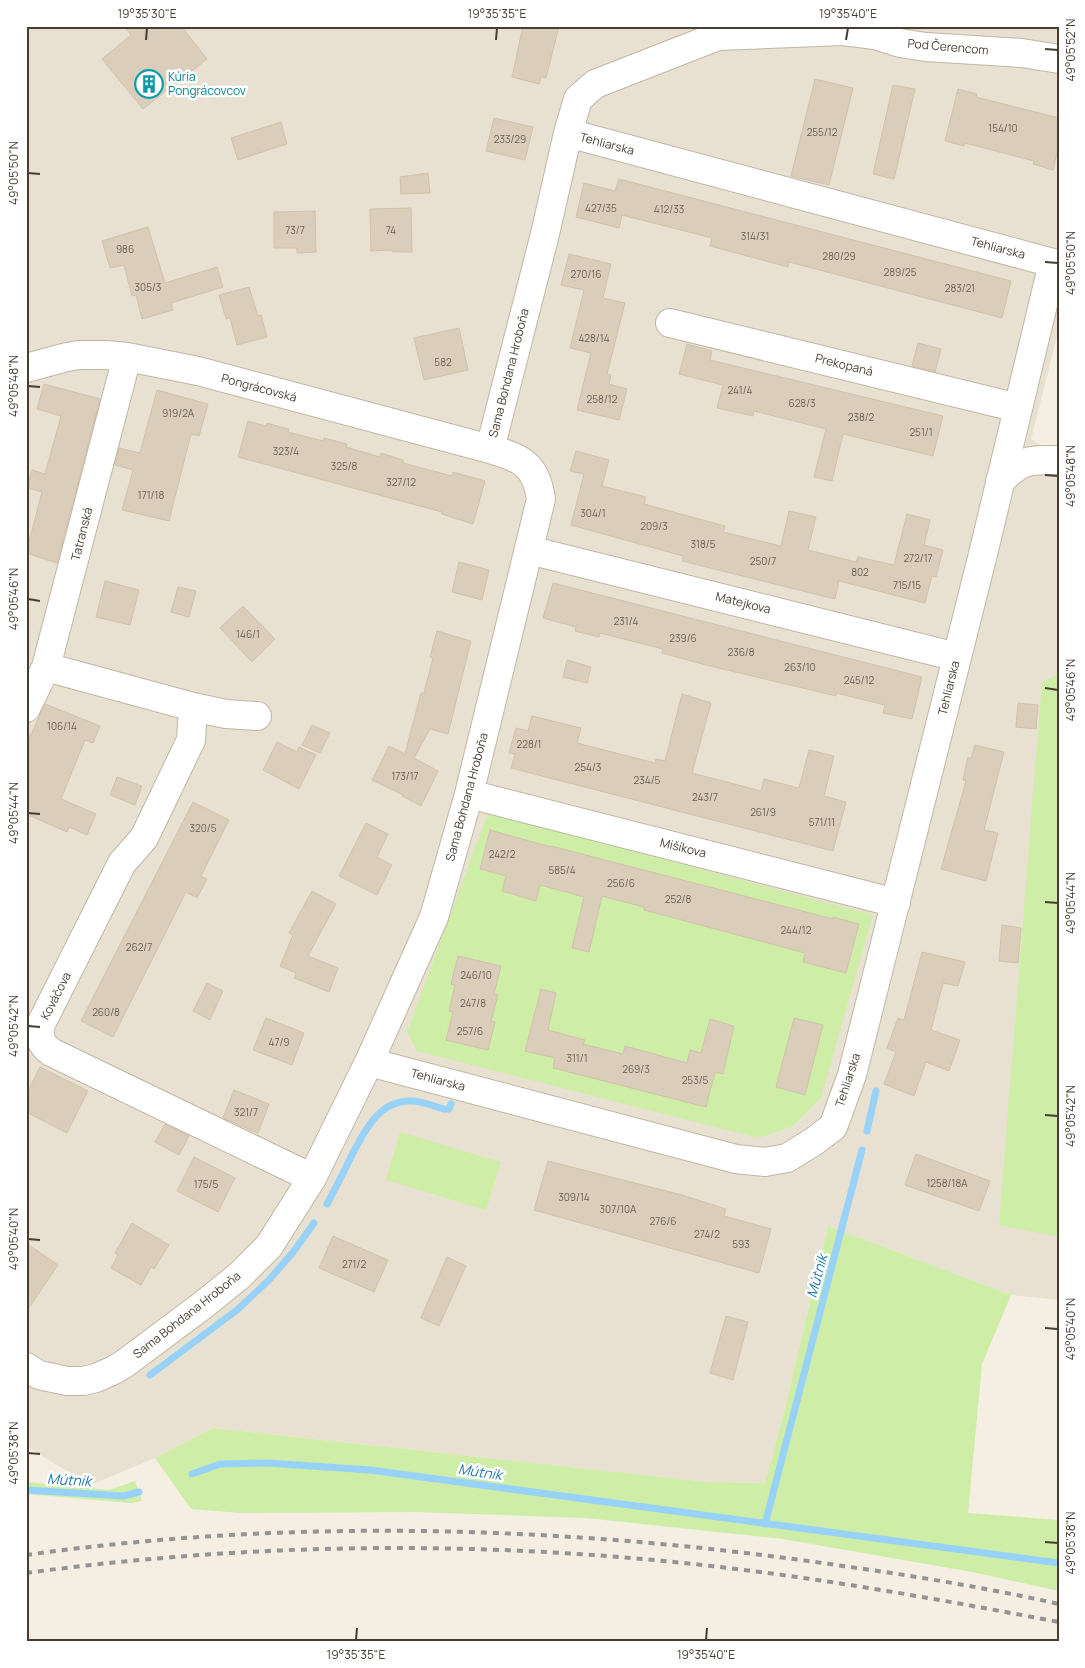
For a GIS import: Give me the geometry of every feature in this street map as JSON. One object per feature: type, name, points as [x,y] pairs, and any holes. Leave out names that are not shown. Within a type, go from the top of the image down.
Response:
[{"type":"street","name":"Pod Čerencom","points":[[688,26],[718,36]]},
{"type":"street","name":"Pod Čerencom","points":[[568,134],[578,99],[595,84],[718,36],[843,31],[875,35],[900,43],[926,47],[1022,53],[1059,59]]},
{"type":"street","name":"Tehliarska","points":[[369,1062],[736,1159],[765,1162],[786,1158],[813,1142],[833,1127],[852,1075],[896,903],[1056,253],[568,134]]},
{"type":"street","name":"Sama Bohdana Hroboňa","points":[[26,1367],[39,1375],[67,1381],[83,1381],[96,1378],[114,1370],[203,1305],[239,1276],[269,1246],[312,1178],[369,1062],[434,917],[469,794],[541,498],[534,474],[525,464],[512,456],[490,449],[545,234],[568,134]]},
{"type":"street","name":"Prekopaná","points":[[670,323],[1018,408]]},
{"type":"street","name":"Pongrácovská","points":[[26,368],[71,356],[106,355],[127,357],[198,371],[490,449]]},
{"type":"street","name":"Tatranská","points":[[26,708],[46,667],[127,357]]},
{"type":"street","points":[[1000,481],[1015,467],[1025,462],[1059,460]]},
{"type":"street","name":"Matejkova","points":[[529,550],[957,657]]},
{"type":"street","points":[[46,667],[193,707],[226,714],[257,716]]},
{"type":"street","name":"Kováčova","points":[[193,707],[191,740],[144,838],[122,864],[40,1026],[39,1036],[42,1045],[51,1052],[312,1178]]},
{"type":"street","name":"Mišíkova","points":[[469,794],[896,903]]},
{"type":"shaded area","points":[[26,26],[1059,26],[1059,328],[1031,439],[1059,458],[1059,1300],[1011,1295],[828,1226],[785,1408],[765,1483],[707,1482],[213,1428],[155,1458],[90,1485],[26,1446]]},
{"type":"green space","points":[[1059,674],[1059,1237],[999,1225],[1042,682]]},
{"type":"green space","points":[[488,813],[873,915],[821,1098],[793,1126],[758,1138],[417,1051],[407,1032]]},
{"type":"green space","points":[[400,1132],[501,1162],[486,1210],[386,1180]]},
{"type":"green space","points":[[828,1226],[1011,1295],[982,1364],[968,1513],[1059,1520],[1059,1591],[972,1572],[783,1539],[586,1518],[415,1512],[241,1513],[191,1509],[155,1458],[213,1428],[707,1482],[765,1483],[785,1408]]},
{"type":"green space","points":[[135,1481],[142,1501],[131,1503],[26,1494],[26,1482],[109,1490]]},
{"type":"building","name":"Kúria Pongrácovcov","points":[[124,26],[181,26],[207,59],[143,109],[102,59],[131,35]]},
{"type":"building","points":[[523,26],[559,26],[546,78],[541,77],[539,84],[512,77]]},
{"type":"building","points":[[815,79],[853,88],[829,185],[791,176]]},
{"type":"building","points":[[893,85],[915,89],[894,179],[873,174]]},
{"type":"building","points":[[958,89],[977,94],[976,97],[1059,118],[1059,145],[1053,170],[1033,164],[1034,161],[965,143],[964,146],[945,141]]},
{"type":"building","points":[[494,118],[533,127],[525,160],[486,151]]},
{"type":"building","points":[[281,122],[287,144],[238,160],[231,138]]},
{"type":"building","points":[[428,173],[430,193],[401,194],[400,177]]},
{"type":"building","points":[[619,179],[1011,281],[1002,318],[789,262],[788,267],[710,246],[712,238],[622,215],[619,228],[576,217],[584,183],[615,191]]},
{"type":"building","points":[[411,208],[412,252],[393,252],[392,250],[371,251],[370,209]]},
{"type":"building","points":[[315,211],[316,252],[297,253],[297,248],[274,248],[274,212]]},
{"type":"building","points":[[148,227],[165,283],[217,267],[223,287],[171,303],[173,310],[142,319],[136,295],[132,296],[124,265],[110,268],[102,241]]},
{"type":"building","points":[[569,254],[611,264],[603,298],[625,303],[607,374],[611,375],[609,384],[627,389],[619,420],[577,410],[591,353],[570,348],[584,290],[561,285]]},
{"type":"building","points":[[249,287],[258,316],[261,315],[267,337],[237,345],[230,318],[226,319],[219,295]]},
{"type":"building","points":[[459,328],[468,370],[424,380],[414,338]]},
{"type":"building","points":[[918,343],[941,349],[935,372],[912,366]]},
{"type":"building","points":[[687,344],[712,351],[710,360],[943,416],[933,456],[843,434],[832,481],[814,477],[826,429],[754,411],[753,416],[717,408],[723,385],[679,374]]},
{"type":"building","points":[[44,384],[100,399],[57,563],[26,553],[42,492],[27,488],[32,470],[45,474],[61,416],[37,409]]},
{"type":"building","points":[[157,390],[208,404],[199,436],[191,434],[169,521],[122,510],[133,470],[115,465],[119,448],[140,453]]},
{"type":"building","points":[[248,421],[266,426],[267,423],[289,429],[288,432],[323,441],[324,438],[347,444],[346,447],[380,457],[381,453],[403,460],[403,463],[452,476],[453,472],[485,481],[473,524],[442,514],[442,512],[238,457]]},
{"type":"building","points":[[576,451],[609,460],[602,486],[646,497],[644,504],[725,526],[723,532],[781,546],[789,511],[816,517],[808,550],[856,562],[858,557],[894,565],[907,514],[930,520],[924,545],[943,550],[936,577],[932,576],[925,603],[839,581],[835,599],[682,561],[683,556],[571,525],[584,474],[570,471]]},
{"type":"building","points":[[459,562],[489,570],[482,600],[452,592]]},
{"type":"building","points":[[105,581],[139,590],[130,625],[96,617]]},
{"type":"building","points":[[553,583],[922,677],[912,719],[883,713],[885,705],[836,693],[836,696],[706,665],[662,653],[663,649],[600,633],[599,637],[575,631],[576,627],[543,618]]},
{"type":"building","points":[[178,587],[196,591],[189,617],[171,612]]},
{"type":"building","points":[[243,606],[275,639],[252,662],[220,628]]},
{"type":"building","points":[[437,631],[471,641],[448,734],[430,729],[414,758],[438,771],[421,806],[372,780],[389,746],[405,754],[421,693],[424,693],[433,658],[430,657]]},
{"type":"building","points":[[567,660],[591,667],[587,683],[563,677]]},
{"type":"building","points":[[682,694],[711,703],[692,773],[761,791],[764,779],[799,788],[809,750],[834,756],[824,796],[846,802],[833,851],[511,768],[515,754],[509,753],[516,728],[528,731],[532,716],[581,728],[577,743],[655,763],[656,759],[665,761]]},
{"type":"building","points":[[1018,703],[1038,705],[1036,729],[1016,727]]},
{"type":"building","points":[[45,704],[100,726],[93,743],[85,740],[61,799],[96,814],[87,835],[69,827],[67,832],[26,814],[26,745]]},
{"type":"building","points":[[312,725],[330,733],[320,753],[302,745]]},
{"type":"building","points":[[277,742],[297,752],[299,747],[316,755],[299,789],[263,770]]},
{"type":"building","points":[[975,745],[1004,752],[984,830],[998,833],[986,881],[941,869],[966,781],[963,780],[968,757],[971,759]]},
{"type":"building","points":[[117,777],[142,786],[135,805],[110,795]]},
{"type":"building","points":[[193,802],[229,820],[201,876],[207,879],[197,898],[186,892],[113,1037],[81,1021]]},
{"type":"building","points":[[366,823],[388,834],[377,857],[392,865],[377,895],[339,876]]},
{"type":"building","points":[[490,830],[833,919],[833,917],[859,924],[846,973],[803,962],[805,953],[644,910],[644,907],[602,896],[589,952],[572,948],[584,897],[540,885],[536,901],[502,891],[506,876],[480,869]]},
{"type":"building","points":[[312,891],[336,904],[308,956],[338,968],[329,992],[294,978],[296,973],[280,966],[293,935],[289,933]]},
{"type":"building","points":[[1002,925],[1021,928],[1018,963],[999,961]]},
{"type":"building","points":[[922,952],[965,962],[958,986],[943,983],[931,1030],[960,1040],[949,1071],[926,1062],[914,1096],[884,1084],[896,1052],[887,1048],[898,1018],[904,1020]]},
{"type":"building","points":[[458,956],[501,966],[494,994],[498,995],[491,1021],[495,1022],[488,1050],[446,1040],[453,1012],[449,1011],[455,985],[451,984]]},
{"type":"building","points":[[207,983],[223,991],[210,1020],[193,1011]]},
{"type":"building","points":[[541,989],[556,993],[548,1030],[585,1040],[583,1044],[623,1054],[625,1046],[687,1063],[690,1050],[701,1053],[710,1019],[734,1026],[723,1074],[715,1072],[706,1107],[553,1068],[555,1058],[525,1051]]},
{"type":"building","points":[[266,1018],[304,1033],[292,1065],[253,1050]]},
{"type":"building","points":[[794,1018],[823,1025],[805,1095],[776,1087]]},
{"type":"building","points":[[40,1067],[88,1091],[67,1133],[26,1112],[26,1095]]},
{"type":"building","points":[[234,1090],[269,1104],[258,1133],[223,1118]]},
{"type":"building","points":[[165,1124],[189,1136],[179,1155],[155,1142]]},
{"type":"building","points":[[916,1154],[990,1181],[979,1211],[905,1185]]},
{"type":"building","points":[[194,1157],[235,1178],[218,1212],[177,1191]]},
{"type":"building","points":[[548,1161],[682,1195],[726,1209],[724,1216],[771,1229],[759,1273],[534,1210]]},
{"type":"building","points":[[132,1223],[169,1245],[154,1269],[151,1267],[141,1285],[111,1268],[118,1255],[115,1253]]},
{"type":"building","points":[[333,1236],[388,1260],[374,1292],[319,1268]]},
{"type":"building","points":[[26,1243],[58,1265],[26,1312]]},
{"type":"building","points":[[447,1257],[466,1266],[439,1326],[421,1318]]},
{"type":"building","points":[[726,1316],[748,1322],[733,1380],[710,1373]]},
{"type":"waterway","name":"Mútnik","points":[[867,1131],[876,1091]]},
{"type":"waterway","points":[[327,1204],[360,1139],[380,1113],[398,1102],[410,1101],[444,1109],[449,1109],[451,1104]]},
{"type":"waterway","name":"Mútnik","points":[[765,1524],[862,1150]]},
{"type":"waterway","points":[[150,1375],[237,1310],[269,1280],[294,1251],[314,1223]]},
{"type":"waterway","name":"Mútnik","points":[[192,1474],[220,1464],[268,1463],[370,1470],[1059,1563]]},
{"type":"waterway","name":"Mútnik","points":[[26,1490],[123,1496],[139,1492]]},
{"type":"railway","points":[[26,1555],[128,1543],[230,1535],[332,1531],[435,1531],[537,1535],[640,1542],[741,1552],[924,1578],[1059,1604]]},
{"type":"railway","points":[[26,1573],[109,1563],[276,1551],[360,1548],[527,1551],[610,1556],[785,1575],[1059,1622]]},
{"type":"place","name":"Kúria Pongrácovcov","points":[[149,84]]}]
